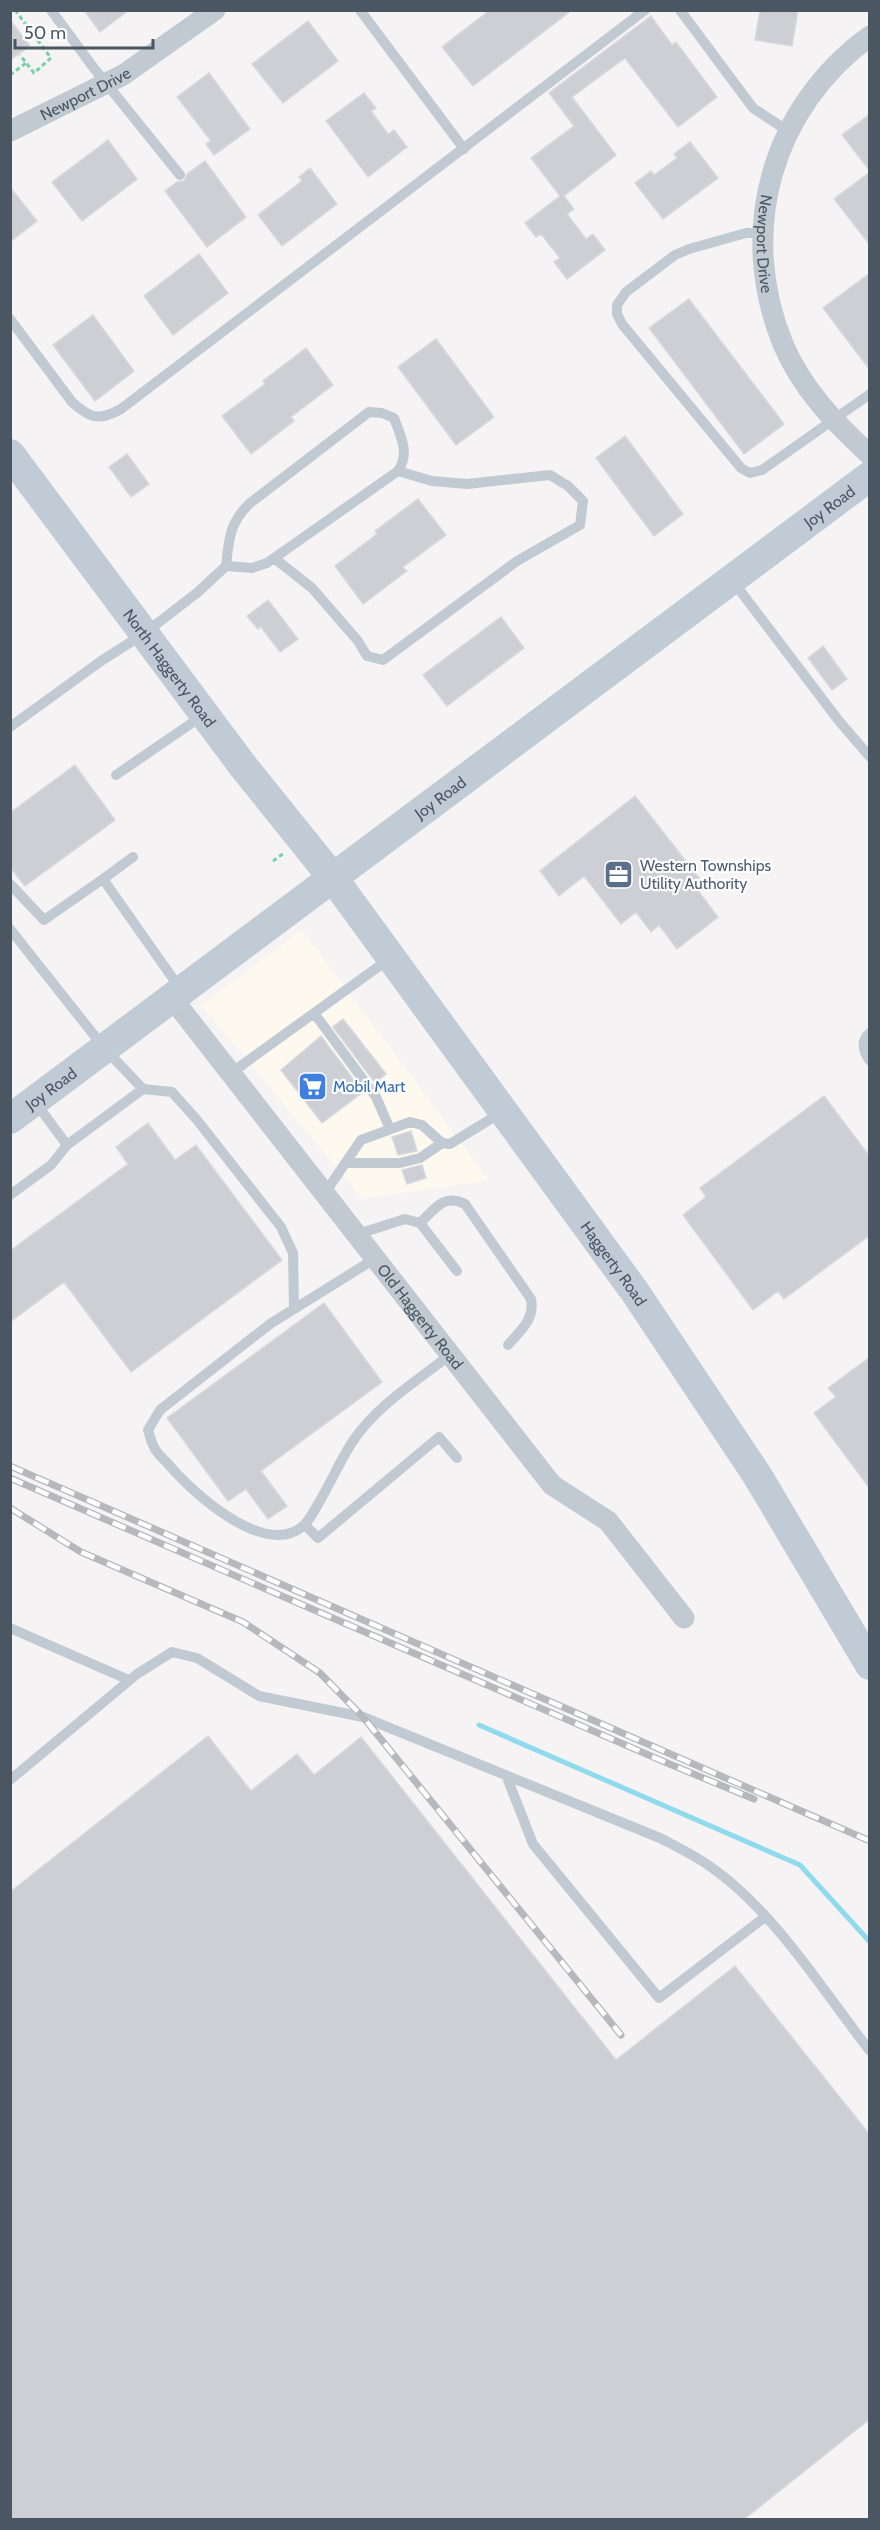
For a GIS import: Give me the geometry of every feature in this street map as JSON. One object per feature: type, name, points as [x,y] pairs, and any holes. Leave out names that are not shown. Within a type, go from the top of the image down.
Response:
[{"type":"main road","name":"North Haggerty Road","points":[[10,454],[205,714],[333,878]]},
{"type":"main road","name":"Joy Road","points":[[10,1119],[870,476]]},
{"type":"main road","name":"Haggerty Road","points":[[333,878],[635,1292],[706,1396],[763,1484],[870,1665]]},
{"type":"street","name":"Newport Drive","points":[[10,131],[107,84],[215,10]]},
{"type":"street","name":"Newport Drive","points":[[870,36],[828,73],[803,104],[788,131],[773,167],[764,204],[762,234],[766,282],[773,315],[784,346],[803,381],[833,421],[870,455]]},
{"type":"street","name":"Old Haggerty Road","points":[[176,994],[231,1073],[552,1485],[608,1521],[684,1618]]},
{"type":"lane","points":[[51,10],[180,175]]},
{"type":"lane","points":[[360,10],[464,149]]},
{"type":"lane","points":[[10,319],[72,402],[84,413],[96,417],[108,416],[121,409],[645,10]]},
{"type":"lane","points":[[680,10],[753,108],[788,131]]},
{"type":"lane","points":[[762,234],[746,233],[675,255],[626,292],[617,304],[617,314],[622,324],[741,468],[750,473],[762,470],[870,394]]},
{"type":"lane","points":[[10,726],[101,661],[145,633],[198,592],[226,566],[230,531],[237,516],[249,504],[369,412],[382,412],[394,418],[405,450],[404,462],[398,471],[274,558],[252,568],[226,566]]},
{"type":"lane","points":[[274,558],[312,588],[358,640],[367,656],[383,660],[517,561],[580,525],[583,501],[568,486],[550,475],[467,484],[432,481],[398,471]]},
{"type":"lane","points":[[732,580],[838,721],[870,757]]},
{"type":"lane","points":[[116,775],[205,714]]},
{"type":"lane","points":[[10,884],[44,920],[133,857]]},
{"type":"lane","points":[[103,879],[176,994]]},
{"type":"lane","points":[[10,929],[105,1049],[143,1089],[172,1092],[197,1120],[281,1227],[293,1253],[294,1309]]},
{"type":"lane","points":[[231,1073],[390,958]]},
{"type":"lane","points":[[314,1013],[376,1097],[390,1129]]},
{"type":"lane","points":[[870,1033],[866,1035],[863,1045],[864,1054],[870,1061]]},
{"type":"lane","points":[[10,1195],[51,1165],[67,1145],[143,1089]]},
{"type":"lane","points":[[34,1102],[67,1145]]},
{"type":"lane","points":[[325,1193],[361,1140],[410,1122],[422,1125],[442,1143],[450,1144],[503,1111]]},
{"type":"lane","points":[[345,1163],[400,1164],[420,1158],[442,1143]]},
{"type":"lane","points":[[420,1223],[442,1202],[456,1199],[465,1204],[531,1299],[533,1309],[529,1320],[508,1345]]},
{"type":"lane","points":[[358,1234],[405,1219],[420,1223],[457,1270]]},
{"type":"lane","points":[[376,1258],[270,1324],[160,1410],[148,1430],[154,1448],[189,1488],[222,1515],[261,1532],[291,1534],[305,1525],[352,1442],[365,1424],[388,1402],[451,1354]]},
{"type":"lane","points":[[305,1525],[318,1538],[439,1437],[456,1458]]},
{"type":"lane","points":[[10,1628],[129,1680]]},
{"type":"lane","points":[[10,1780],[129,1680],[172,1652],[197,1658],[259,1696],[363,1717],[660,1838],[693,1855],[739,1890],[765,1917],[870,2051]]},
{"type":"lane","points":[[506,1775],[533,1844],[659,1998],[765,1917]]},
{"type":"path","points":[[15,10],[51,58],[34,73],[20,55]]},
{"type":"path","points":[[10,75],[26,63]]},
{"type":"shaded area","points":[[302,930],[489,1180],[363,1199],[201,1005]]},
{"type":"building","points":[[84,10],[129,10],[100,32]]},
{"type":"building","points":[[490,10],[572,10],[473,86],[442,47]]},
{"type":"building","points":[[760,10],[798,10],[792,46],[755,40]]},
{"type":"building","points":[[651,16],[672,45],[676,42],[717,97],[678,127],[625,58],[572,97],[616,155],[564,196],[574,209],[567,214],[586,239],[593,234],[605,250],[567,279],[554,262],[560,258],[541,234],[536,237],[525,223],[560,196],[531,158],[574,126],[549,93]]},
{"type":"building","points":[[10,20],[30,46],[10,60]]},
{"type":"building","points":[[308,21],[338,61],[283,103],[252,64]]},
{"type":"building","points":[[209,73],[250,129],[214,155],[206,144],[211,141],[177,97]]},
{"type":"building","points":[[364,93],[376,108],[371,111],[388,134],[394,130],[407,147],[368,177],[326,121]]},
{"type":"building","points":[[870,114],[870,171],[842,135]]},
{"type":"building","points":[[108,140],[137,179],[82,221],[52,182]]},
{"type":"building","points":[[690,142],[718,178],[663,219],[635,183],[651,171],[654,175],[677,158],[674,154]]},
{"type":"building","points":[[205,161],[246,217],[207,247],[165,191],[177,182],[184,181],[187,174]]},
{"type":"building","points":[[310,168],[337,204],[282,246],[258,215],[302,181],[299,177]]},
{"type":"building","points":[[870,172],[870,245],[834,199]]},
{"type":"building","points":[[10,187],[37,221],[10,242]]},
{"type":"building","points":[[199,254],[228,293],[173,335],[144,296]]},
{"type":"building","points":[[870,273],[870,370],[823,308]]},
{"type":"building","points":[[689,299],[784,424],[744,454],[649,328]]},
{"type":"building","points":[[93,315],[134,371],[95,401],[53,345]]},
{"type":"building","points":[[436,339],[494,417],[456,445],[398,367]]},
{"type":"building","points":[[306,348],[333,385],[291,417],[294,421],[251,454],[222,416],[265,384],[263,381]]},
{"type":"building","points":[[625,436],[683,514],[654,536],[596,458]]},
{"type":"building","points":[[127,454],[149,484],[131,497],[109,467]]},
{"type":"building","points":[[418,499],[446,535],[403,567],[407,571],[363,604],[335,566],[377,534],[375,531]]},
{"type":"building","points":[[268,600],[298,639],[280,652],[261,627],[258,629],[247,616]]},
{"type":"building","points":[[501,617],[524,648],[447,706],[423,675]]},
{"type":"building","points":[[823,646],[847,679],[832,690],[808,658]]},
{"type":"building","points":[[75,765],[115,820],[25,886],[10,867],[10,813]]},
{"type":"building","name":"Western Townships Utility Authority","points":[[635,796],[706,887],[699,892],[718,917],[677,949],[659,925],[651,932],[636,912],[621,924],[584,876],[559,896],[540,871]]},
{"type":"building","points":[[343,1019],[386,1074],[375,1083],[333,1027]]},
{"type":"building","points":[[321,1036],[363,1092],[322,1123],[281,1070]]},
{"type":"building","points":[[824,1096],[870,1157],[870,1235],[784,1299],[778,1291],[753,1310],[683,1215],[706,1197],[700,1188]]},
{"type":"building","points":[[148,1123],[175,1160],[196,1145],[282,1260],[131,1372],[64,1282],[10,1322],[10,1251],[128,1164],[116,1147]]},
{"type":"building","points":[[411,1131],[417,1151],[398,1155],[392,1137]]},
{"type":"building","points":[[422,1165],[426,1178],[407,1184],[402,1170]]},
{"type":"building","points":[[324,1303],[382,1382],[261,1471],[287,1506],[268,1519],[246,1489],[228,1501],[167,1418]]},
{"type":"building","points":[[870,1357],[870,1489],[814,1413],[836,1397],[828,1388]]},
{"type":"building","points":[[208,1736],[251,1791],[297,1754],[314,1775],[361,1737],[616,2060],[735,1966],[870,2135],[870,2419],[743,2520],[10,2520],[10,1892]]},
{"type":"waterway","points":[[479,1725],[800,1865],[870,1942]]},
{"type":"railway","points":[[10,1466],[870,1841]]},
{"type":"railway","points":[[10,1478],[754,1799]]},
{"type":"railway","points":[[10,1508],[81,1552],[243,1622],[320,1673],[363,1717],[621,2035]]},
{"type":"place","name":"Western Townships Utility Authority","points":[[619,874]]},
{"type":"place","name":"Mobil Mart","points":[[312,1086]]}]
